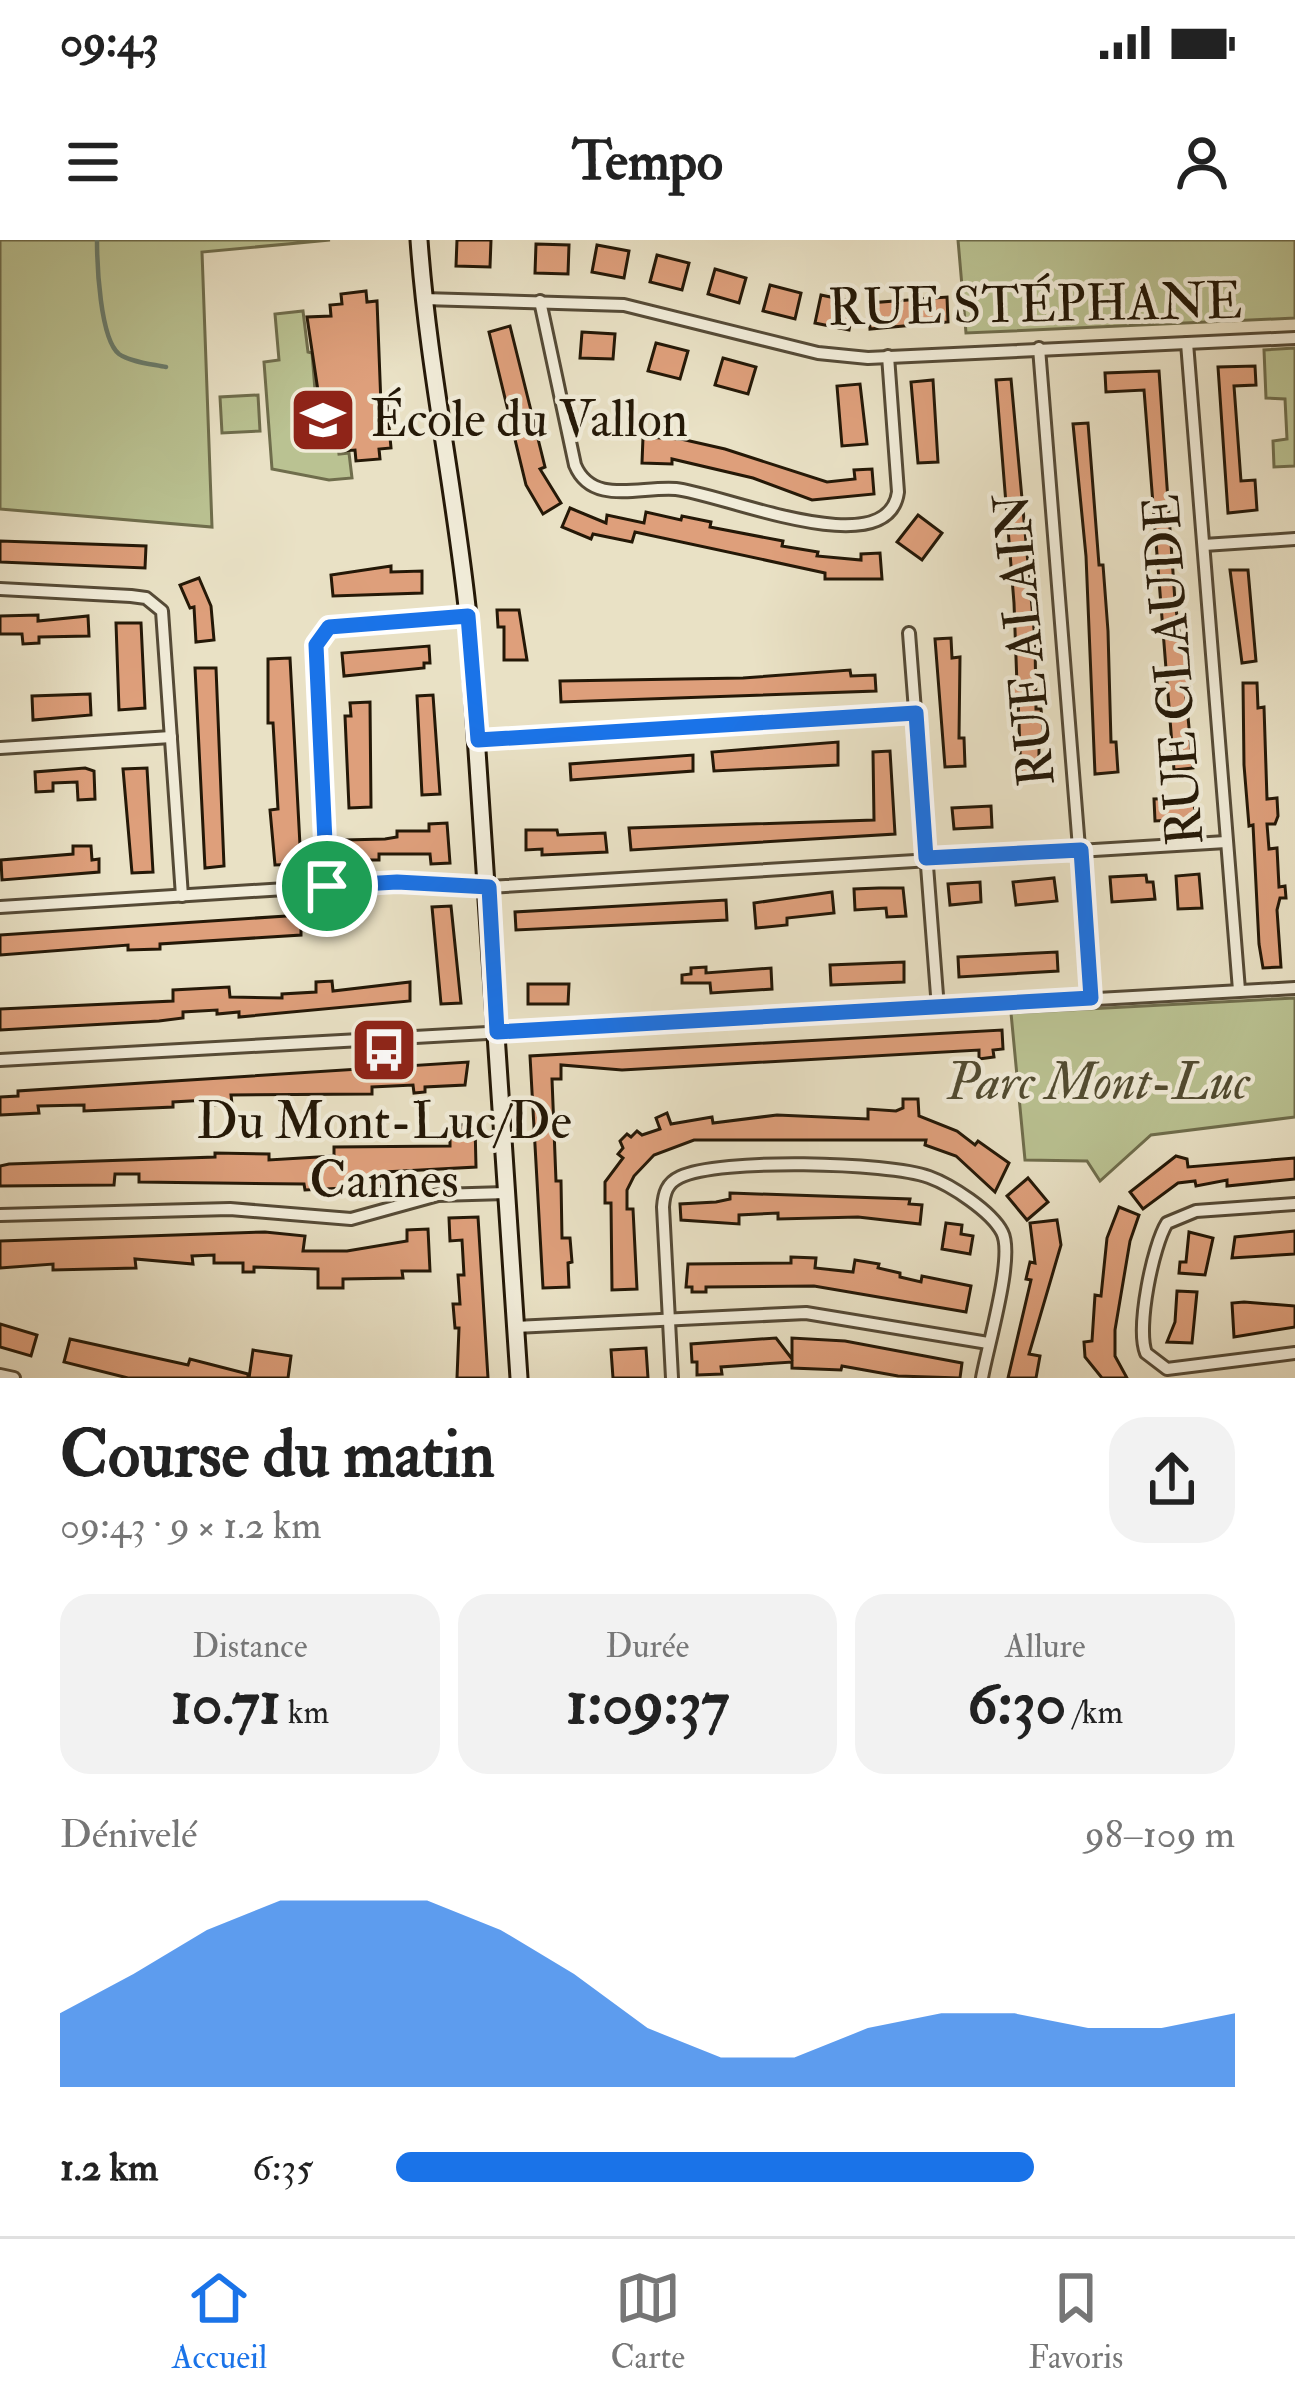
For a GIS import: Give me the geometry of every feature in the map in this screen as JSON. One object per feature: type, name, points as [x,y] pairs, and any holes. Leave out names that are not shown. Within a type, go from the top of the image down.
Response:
[{"type":"street","points":[[419,240],[422,299],[468,616],[519,1378]]},
{"type":"street","name":"RUE STÉPHANE","points":[[422,299],[625,305],[818,353],[888,356],[1295,338]]},
{"type":"street","points":[[540,301],[574,465],[583,481],[607,492],[685,490],[828,525],[877,524],[891,514],[898,492],[888,356]]},
{"type":"street","name":"RUE CLAUDE","points":[[1187,343],[1240,990]]},
{"type":"street","name":"RUE ALAIN","points":[[1040,348],[1091,998]]},
{"type":"street","points":[[1204,545],[1295,539]]},
{"type":"street","points":[[0,590],[146,598],[162,610],[182,896]]},
{"type":"street","points":[[327,886],[316,645],[329,627],[468,616]]},
{"type":"street","points":[[909,633],[938,1008]]},
{"type":"street","points":[[478,740],[916,713]]},
{"type":"street","points":[[0,748],[171,737]]},
{"type":"street","points":[[0,908],[397,882],[489,887],[1226,842]]},
{"type":"street","points":[[0,1060],[1295,988]]},
{"type":"street","points":[[673,1378],[663,1207],[672,1182],[696,1172],[753,1166],[883,1169],[939,1182],[1002,1232],[1005,1257],[982,1378]]},
{"type":"street","points":[[0,1215],[230,1209],[351,1219],[438,1196],[506,1193]]},
{"type":"street","points":[[1295,1204],[1174,1217],[1159,1240],[1141,1332],[1146,1352],[1167,1369],[1295,1353]]},
{"type":"street","points":[[515,1327],[824,1314],[988,1343]]},
{"type":"street","points":[[0,1375],[14,1378]]},
{"type":"green space","points":[[0,240],[330,240],[202,252],[212,527],[0,509]]},
{"type":"green space","points":[[958,240],[1295,240],[1295,318],[966,333]]},
{"type":"green space","points":[[303,311],[317,415],[334,415],[339,454],[349,453],[352,478],[329,480],[272,469],[264,362],[279,360],[275,314]]},
{"type":"green space","points":[[1295,348],[1295,466],[1274,467],[1273,441],[1287,439],[1285,399],[1266,398],[1264,350]]},
{"type":"green space","points":[[258,395],[260,431],[222,433],[220,397]]},
{"type":"green space","name":"Parc Mont-Luc","points":[[1295,998],[1295,1117],[1151,1135],[1100,1181],[1087,1161],[1025,1160],[1011,1013]]},
{"type":"building","points":[[457,240],[491,240],[490,267],[456,266]]},
{"type":"building","points":[[536,244],[569,245],[568,274],[535,273]]},
{"type":"building","points":[[597,245],[629,251],[624,278],[592,272]]},
{"type":"building","points":[[657,255],[689,263],[682,290],[650,282]]},
{"type":"building","points":[[715,269],[746,278],[739,303],[708,294]]},
{"type":"building","points":[[770,285],[801,293],[795,319],[763,311]]},
{"type":"building","points":[[366,291],[367,302],[377,301],[381,405],[387,404],[391,448],[379,449],[380,459],[356,461],[355,450],[343,451],[339,409],[321,411],[307,317],[331,316],[330,305],[342,304],[341,294]]},
{"type":"building","points":[[821,295],[854,302],[849,330],[815,323]]},
{"type":"building","points":[[947,297],[948,322],[870,329],[869,303]]},
{"type":"building","points":[[510,326],[545,467],[540,469],[561,503],[543,514],[526,485],[489,332]]},
{"type":"building","points":[[582,332],[615,334],[613,359],[580,358]]},
{"type":"building","points":[[656,343],[688,351],[680,379],[648,371]]},
{"type":"building","points":[[723,358],[756,367],[748,394],[715,385]]},
{"type":"building","points":[[1255,366],[1256,385],[1234,386],[1241,481],[1255,480],[1257,510],[1228,513],[1218,367]]},
{"type":"building","points":[[1159,371],[1175,601],[1180,639],[1186,639],[1191,697],[1186,697],[1193,768],[1174,770],[1144,390],[1106,392],[1105,373]]},
{"type":"building","points":[[1011,379],[1035,640],[1036,709],[1041,709],[1044,738],[1039,739],[1039,777],[1021,777],[1018,697],[1010,697],[1009,686],[1017,685],[1014,603],[996,380]]},
{"type":"building","points":[[933,380],[938,462],[918,463],[911,382]]},
{"type":"building","points":[[860,384],[867,444],[842,446],[837,386]]},
{"type":"building","points":[[1088,423],[1108,631],[1111,742],[1116,742],[1118,772],[1095,774],[1086,556],[1073,424]]},
{"type":"building","points":[[643,437],[725,449],[827,482],[855,479],[854,470],[872,469],[874,494],[812,500],[753,478],[672,459],[672,464],[642,463]]},
{"type":"building","points":[[570,508],[606,523],[607,515],[644,523],[646,512],[681,520],[682,516],[711,522],[710,527],[783,541],[782,546],[818,552],[817,556],[861,560],[861,554],[880,553],[882,579],[825,579],[825,573],[635,532],[632,542],[593,534],[591,539],[562,527]]},
{"type":"building","points":[[918,515],[942,533],[922,560],[897,542]]},
{"type":"building","points":[[0,541],[146,546],[145,568],[0,562]]},
{"type":"building","points":[[391,566],[391,572],[422,571],[422,593],[333,596],[331,575]]},
{"type":"building","points":[[1230,570],[1248,570],[1256,661],[1242,663]]},
{"type":"building","points":[[199,578],[211,606],[214,640],[196,642],[194,607],[190,608],[180,585]]},
{"type":"building","points":[[497,610],[519,610],[527,660],[504,660],[504,627],[498,627]]},
{"type":"building","points":[[38,615],[38,621],[88,616],[89,636],[39,637],[39,643],[23,644],[22,634],[0,634],[0,616]]},
{"type":"building","points":[[116,623],[141,623],[145,708],[119,710]]},
{"type":"building","points":[[951,638],[952,658],[960,657],[959,738],[964,738],[965,766],[945,767],[935,639]]},
{"type":"building","points":[[429,646],[430,663],[424,663],[424,668],[344,676],[342,653]]},
{"type":"building","points":[[290,658],[301,864],[275,865],[270,810],[278,809],[273,723],[268,723],[268,659]]},
{"type":"building","points":[[195,668],[216,668],[224,866],[205,868]]},
{"type":"building","points":[[850,670],[851,676],[875,675],[876,691],[561,702],[560,681],[743,678]]},
{"type":"building","points":[[1243,683],[1257,683],[1258,708],[1264,707],[1267,799],[1277,798],[1275,824],[1267,824],[1269,849],[1277,848],[1279,887],[1285,886],[1286,898],[1280,898],[1277,910],[1281,967],[1263,968],[1259,944],[1253,825],[1249,826],[1244,765]]},
{"type":"building","points":[[90,694],[91,715],[33,720],[32,696]]},
{"type":"building","points":[[433,695],[440,794],[422,795],[417,696]]},
{"type":"building","points":[[370,702],[371,807],[349,808],[345,716],[351,716],[350,703]]},
{"type":"building","points":[[838,742],[838,765],[714,771],[712,752]]},
{"type":"building","points":[[890,751],[895,834],[631,850],[629,828],[874,820],[873,752]]},
{"type":"building","points":[[693,755],[693,771],[571,780],[570,764]]},
{"type":"building","points":[[147,768],[153,872],[132,873],[123,769]]},
{"type":"building","points":[[94,771],[95,799],[78,800],[77,782],[53,783],[53,791],[36,792],[35,772]]},
{"type":"building","points":[[1194,798],[1195,819],[1155,821],[1154,799]]},
{"type":"building","points":[[991,806],[992,827],[954,829],[952,808]]},
{"type":"building","points":[[447,823],[450,863],[431,864],[430,854],[345,860],[345,840],[397,837],[397,831],[429,831],[429,824]]},
{"type":"building","points":[[526,830],[557,830],[558,835],[605,833],[607,852],[542,855],[542,849],[526,850]]},
{"type":"building","points":[[73,846],[91,846],[92,860],[99,859],[99,872],[2,880],[1,860],[73,854]]},
{"type":"building","points":[[1199,874],[1202,908],[1178,909],[1176,876]]},
{"type":"building","points":[[1146,875],[1147,882],[1153,882],[1155,899],[1112,902],[1110,877]]},
{"type":"building","points":[[1054,878],[1057,901],[1016,905],[1013,882]]},
{"type":"building","points":[[980,882],[981,902],[950,905],[948,884]]},
{"type":"building","points":[[903,888],[906,916],[887,917],[886,908],[855,910],[854,889]]},
{"type":"building","points":[[832,892],[834,913],[787,918],[787,925],[756,928],[754,903]]},
{"type":"building","points":[[726,900],[727,920],[516,930],[515,912]]},
{"type":"building","points":[[451,906],[461,1003],[441,1004],[432,907]]},
{"type":"building","points":[[301,915],[301,935],[160,944],[160,949],[128,950],[128,945],[0,955],[0,935]]},
{"type":"building","points":[[1057,952],[1058,971],[959,977],[958,957]]},
{"type":"building","points":[[904,962],[904,982],[831,985],[830,965]]},
{"type":"building","points":[[706,967],[706,973],[771,968],[772,989],[711,993],[710,983],[682,983],[682,975],[691,974],[691,968]]},
{"type":"building","points":[[332,981],[333,991],[410,982],[410,1001],[239,1017],[239,1012],[217,1014],[217,1010],[183,1012],[183,1018],[159,1021],[0,1030],[0,1009],[173,1001],[173,990],[229,987],[230,997],[282,998],[282,994],[316,992],[316,982]]},
{"type":"building","points":[[528,984],[569,984],[568,1004],[528,1004]]},
{"type":"building","points":[[1002,1030],[1003,1049],[993,1050],[994,1057],[979,1059],[979,1050],[622,1070],[561,1065],[561,1079],[552,1079],[556,1181],[561,1181],[562,1238],[570,1238],[572,1262],[568,1263],[569,1287],[543,1288],[530,1056]]},
{"type":"building","points":[[468,1062],[465,1085],[425,1087],[425,1092],[414,1093],[413,1085],[372,1087],[372,1094],[231,1095],[232,1104],[208,1105],[207,1100],[173,1102],[173,1107],[84,1111],[84,1105],[38,1106],[39,1113],[0,1115],[0,1097],[18,1096],[18,1091]]},
{"type":"building","points":[[903,1099],[918,1099],[919,1116],[957,1131],[975,1145],[978,1141],[1009,1163],[995,1192],[956,1156],[925,1145],[926,1140],[694,1140],[654,1155],[634,1176],[627,1190],[627,1209],[633,1209],[637,1289],[612,1290],[611,1203],[605,1203],[605,1182],[623,1158],[618,1154],[623,1148],[620,1141],[627,1134],[660,1129],[656,1118],[667,1113],[671,1124],[777,1115],[868,1119],[868,1109],[896,1111],[903,1108]]},
{"type":"building","points":[[475,1124],[476,1167],[385,1172],[385,1186],[305,1190],[304,1184],[139,1182],[139,1174],[115,1174],[114,1185],[0,1186],[0,1166],[9,1164],[215,1157],[215,1153],[269,1154],[269,1160],[334,1156],[334,1147],[450,1146],[450,1138],[461,1138],[460,1125]]},
{"type":"building","points":[[1176,1156],[1187,1159],[1188,1167],[1295,1158],[1295,1179],[1227,1186],[1227,1180],[1196,1186],[1195,1181],[1178,1183],[1143,1209],[1130,1192]]},
{"type":"building","points":[[1028,1178],[1048,1202],[1027,1220],[1007,1196]]},
{"type":"building","points":[[730,1193],[910,1199],[909,1204],[922,1205],[920,1224],[858,1217],[778,1219],[778,1213],[739,1215],[739,1224],[681,1220],[680,1204],[730,1199]]},
{"type":"building","points":[[1119,1207],[1139,1215],[1115,1330],[1115,1356],[1127,1378],[1102,1378],[1085,1357],[1084,1342],[1092,1341],[1095,1295],[1101,1296],[1107,1238]]},
{"type":"building","points":[[478,1217],[488,1378],[457,1378],[459,1328],[455,1328],[453,1304],[460,1304],[458,1275],[464,1275],[462,1240],[450,1241],[449,1218]]},
{"type":"building","points":[[1057,1220],[1061,1245],[1029,1354],[1040,1356],[1036,1378],[1008,1378],[1031,1280],[1026,1279],[1030,1262],[1035,1263],[1030,1223]]},
{"type":"building","points":[[946,1223],[962,1225],[961,1234],[973,1236],[970,1254],[942,1249]]},
{"type":"building","points":[[428,1229],[430,1271],[402,1271],[403,1278],[343,1279],[343,1288],[318,1288],[318,1269],[254,1267],[254,1272],[243,1272],[243,1263],[214,1263],[214,1255],[192,1256],[193,1264],[135,1259],[136,1268],[53,1270],[53,1264],[0,1268],[0,1241],[265,1232],[305,1236],[303,1251],[347,1251],[407,1241],[407,1230]]},
{"type":"building","points":[[1295,1231],[1295,1254],[1232,1258],[1235,1237]]},
{"type":"building","points":[[1189,1232],[1213,1238],[1205,1275],[1179,1273],[1180,1262],[1186,1262]]},
{"type":"building","points":[[791,1257],[816,1258],[815,1268],[853,1272],[855,1260],[879,1264],[878,1268],[921,1282],[922,1276],[971,1286],[966,1312],[814,1286],[706,1287],[706,1292],[686,1287],[688,1264],[791,1263]]},
{"type":"building","points":[[1177,1291],[1197,1292],[1192,1343],[1167,1342],[1175,1322]]},
{"type":"building","points":[[1232,1303],[1295,1306],[1295,1327],[1234,1337]]},
{"type":"building","points":[[0,1324],[37,1335],[31,1356],[0,1347]]},
{"type":"building","points":[[776,1338],[792,1359],[792,1338],[845,1341],[962,1363],[960,1378],[898,1376],[842,1366],[841,1370],[792,1368],[792,1362],[721,1367],[722,1374],[697,1375],[697,1362],[692,1362],[691,1344]]},
{"type":"building","points":[[70,1339],[188,1365],[190,1359],[248,1374],[248,1378],[128,1378],[64,1362]]},
{"type":"building","points":[[646,1348],[648,1378],[613,1378],[611,1350]]},
{"type":"building","points":[[253,1350],[291,1356],[288,1378],[249,1378]]},
{"type":"waterway","points":[[97,240],[101,300],[113,346],[129,359],[166,367]]},
{"type":"place","name":"École du Vallon","points":[[323,420]]},
{"type":"place","name":"Du Mont-Luc/De Cannes","points":[[384,1050]]},
{"type":"route","points":[[468,616],[478,740],[916,713],[926,858],[1081,850],[1091,998],[497,1032],[489,887],[397,882],[327,886],[316,645],[329,627],[468,616]]}]
